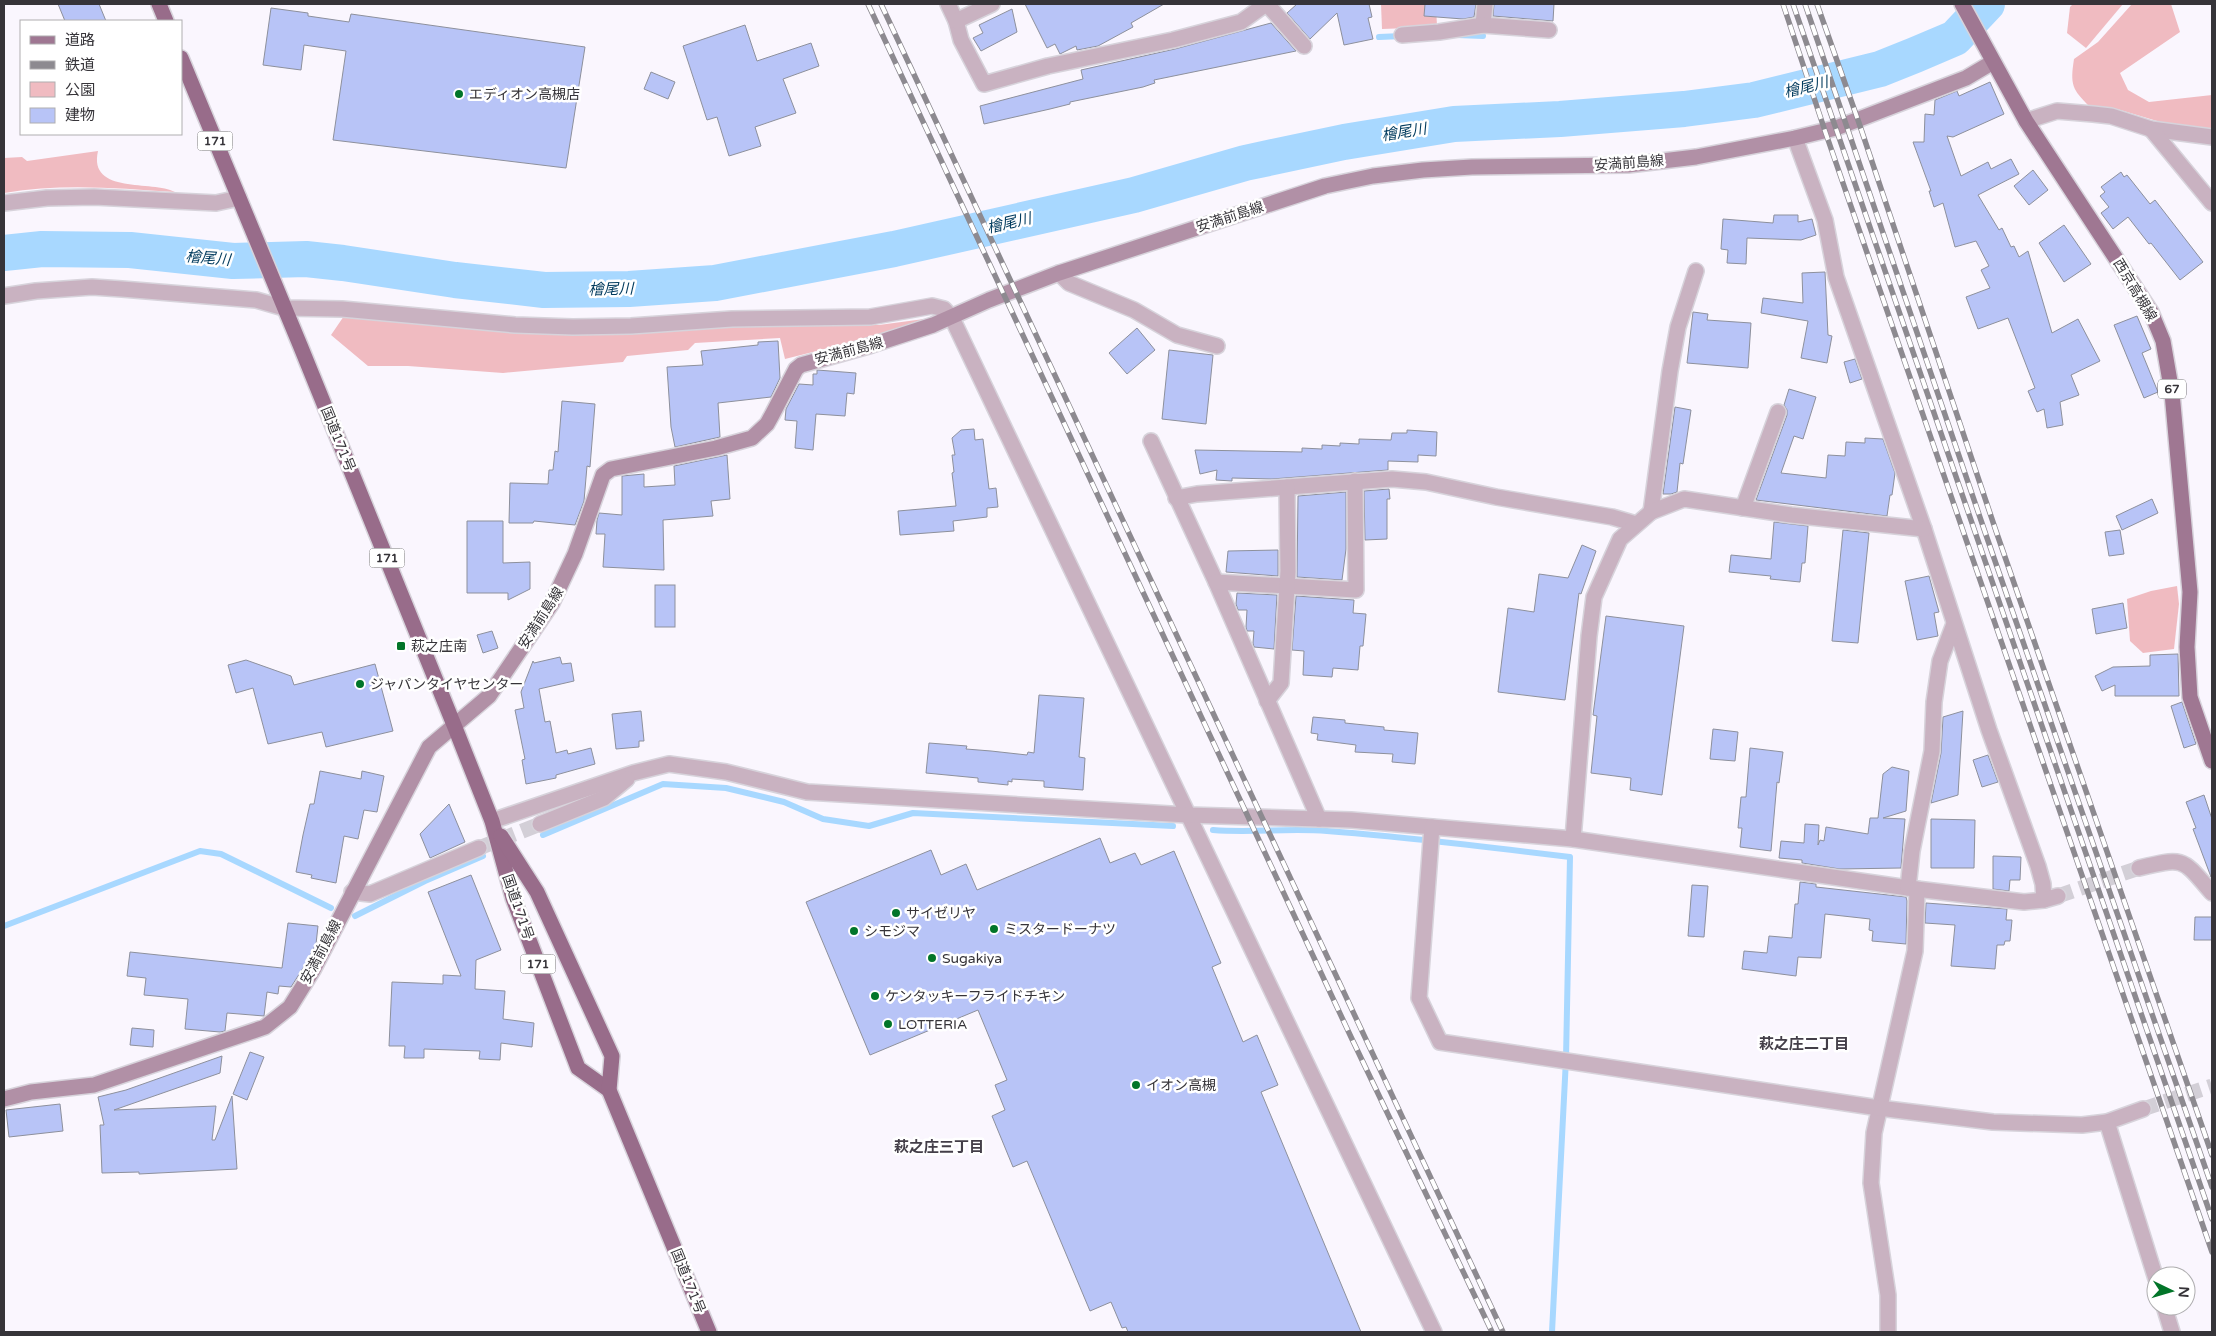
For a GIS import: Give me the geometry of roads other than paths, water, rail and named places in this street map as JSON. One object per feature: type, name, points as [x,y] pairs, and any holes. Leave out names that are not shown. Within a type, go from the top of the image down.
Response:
[{"type":"highway","points":[[159,4],[166,20]]},
{"type":"highway","name":"国道171号","points":[[182,60],[492,821],[513,898],[578,1068],[609,1090]]},
{"type":"highway","name":"国道171号","points":[[492,821],[536,892],[612,1056],[609,1090],[709,1332]]},
{"type":"main road","name":"西京高槻線","points":[[1962,4],[2026,121],[2151,312],[2163,341],[2172,393],[2188,552],[2190,592],[2188,663],[2190,697],[2212,761]]},
{"type":"main road","name":"安満前島線","points":[[4,1099],[31,1092],[94,1085],[265,1027],[290,1007],[313,970],[429,747],[489,696],[552,603],[575,554],[598,483],[608,471],[752,438],[767,424],[796,369],[801,365],[872,346],[952,318],[989,300],[1059,273],[1325,186],[1373,176],[1472,167],[1628,165],[1696,157],[1795,138],[1858,120],[1966,78],[1990,56]]},
{"type":"street","points":[[948,4],[956,21],[961,40],[984,84],[1048,66],[1173,40],[1241,22],[1267,4],[1304,46]]},
{"type":"street","points":[[956,21],[992,4]]},
{"type":"street","points":[[1483,26],[1485,4]]},
{"type":"street","points":[[1402,35],[1483,26],[1549,30]]},
{"type":"street","points":[[2026,121],[2057,111],[2111,116],[2151,129],[2212,137]]},
{"type":"street","points":[[2151,129],[2212,203]]},
{"type":"street","points":[[492,821],[633,773],[669,764],[726,772],[807,792],[1187,816],[1319,819],[1574,839],[1912,888],[2024,902],[2051,898],[2043,884],[2010,789],[1924,530],[1836,277],[1826,220],[1795,138]]},
{"type":"street","points":[[4,203],[47,198],[94,197],[216,203],[239,198]]},
{"type":"street","points":[[1651,512],[1678,327],[1696,271]]},
{"type":"street","points":[[1059,273],[1069,283],[1134,310],[1177,336],[1217,346]]},
{"type":"street","points":[[4,296],[45,290],[92,287],[122,288],[515,325],[573,327],[631,326],[732,319],[870,317],[932,306],[944,309],[952,318],[1187,816],[1434,1332]]},
{"type":"street","points":[[1743,508],[1778,412]]},
{"type":"street","points":[[1151,440],[1216,582],[1319,819]]},
{"type":"street","points":[[1176,498],[1197,494],[1392,479],[1426,482],[1496,497],[1612,517],[1636,524]]},
{"type":"street","points":[[1216,582],[1356,590],[1355,481]]},
{"type":"street","points":[[1267,701],[1280,683],[1287,587],[1287,487]]},
{"type":"street","points":[[1574,839],[1589,636],[1594,596],[1620,539],[1636,524],[1651,512],[1684,499],[1924,530]]},
{"type":"street","points":[[1888,1332],[1888,1295],[1871,1183],[1874,1133],[1915,951],[1912,851],[1932,751],[1934,702],[1940,661],[1954,624]]},
{"type":"street","points":[[540,824],[604,798],[633,773]]},
{"type":"street","points":[[1432,827],[1419,998],[1440,1042],[1879,1108],[1993,1122],[2082,1125],[2107,1122],[2143,1109]]},
{"type":"street","points":[[352,892],[370,894],[479,848]]},
{"type":"street","points":[[2139,868],[2167,862],[2177,862],[2189,866],[2212,893]]},
{"type":"street","points":[[2107,1122],[2152,1266]]},
{"type":"street","points":[[2167,1316],[2172,1332]]},
{"type":"waterway","name":"檜尾川","points":[[4,253],[42,249],[130,250],[233,261],[306,259],[455,280],[544,290],[629,289],[715,283],[894,249],[1134,195],[1245,163],[1344,142],[1454,124],[1560,119],[1684,109],[1754,100],[1880,69],[1915,55],[1955,38],[1987,4]]},
{"type":"waterway","points":[[1457,35],[1483,36]]},
{"type":"waterway","points":[[1379,37],[1402,36]]},
{"type":"waterway","points":[[543,835],[663,784],[726,788],[784,802],[823,819],[869,826],[913,813],[1173,826]]},
{"type":"waterway","points":[[1213,830],[1327,831],[1418,839],[1570,857],[1566,1059],[1552,1332]]},
{"type":"waterway","points":[[4,926],[200,851],[221,854],[331,908]]},
{"type":"waterway","points":[[355,916],[425,881],[483,856]]},
{"type":"tunnel","points":[[479,848],[540,824]]},
{"type":"tunnel","points":[[2058,896],[2139,868]]},
{"type":"tunnel","points":[[2143,1109],[2212,1086]]},
{"type":"railway","points":[[868,4],[1351,1037],[1492,1332]]},
{"type":"railway","points":[[881,4],[1503,1332]]},
{"type":"railway","points":[[1783,4],[1825,131],[2212,1252]]},
{"type":"railway","points":[[1793,4],[2212,1219]]},
{"type":"railway","points":[[1805,4],[1986,535],[2212,1187]]},
{"type":"railway","points":[[1817,4],[1858,120],[1996,531],[2212,1155]]},
{"type":"place","name":"エディオン高槻店","points":[[459,94]]},
{"type":"place","name":"萩之庄南","points":[[401,646]]},
{"type":"place","name":"ジャパンタイヤセンター","points":[[360,684]]},
{"type":"place","name":"サイゼリヤ","points":[[896,913]]},
{"type":"place","name":"ミスタードーナツ","points":[[994,929]]},
{"type":"place","name":"シモジマ","points":[[854,931]]},
{"type":"place","name":"Sugakiya","points":[[932,958]]},
{"type":"place","name":"ケンタッキーフライドチキン","points":[[875,996]]},
{"type":"place","name":"LOTTERIA","points":[[888,1024]]},
{"type":"place","name":"イオン高槻","points":[[1136,1085]]},
{"type":"district","name":"萩之庄二丁目","points":[[1804,1044]]},
{"type":"district","name":"萩之庄三丁目","points":[[939,1147]]}]
